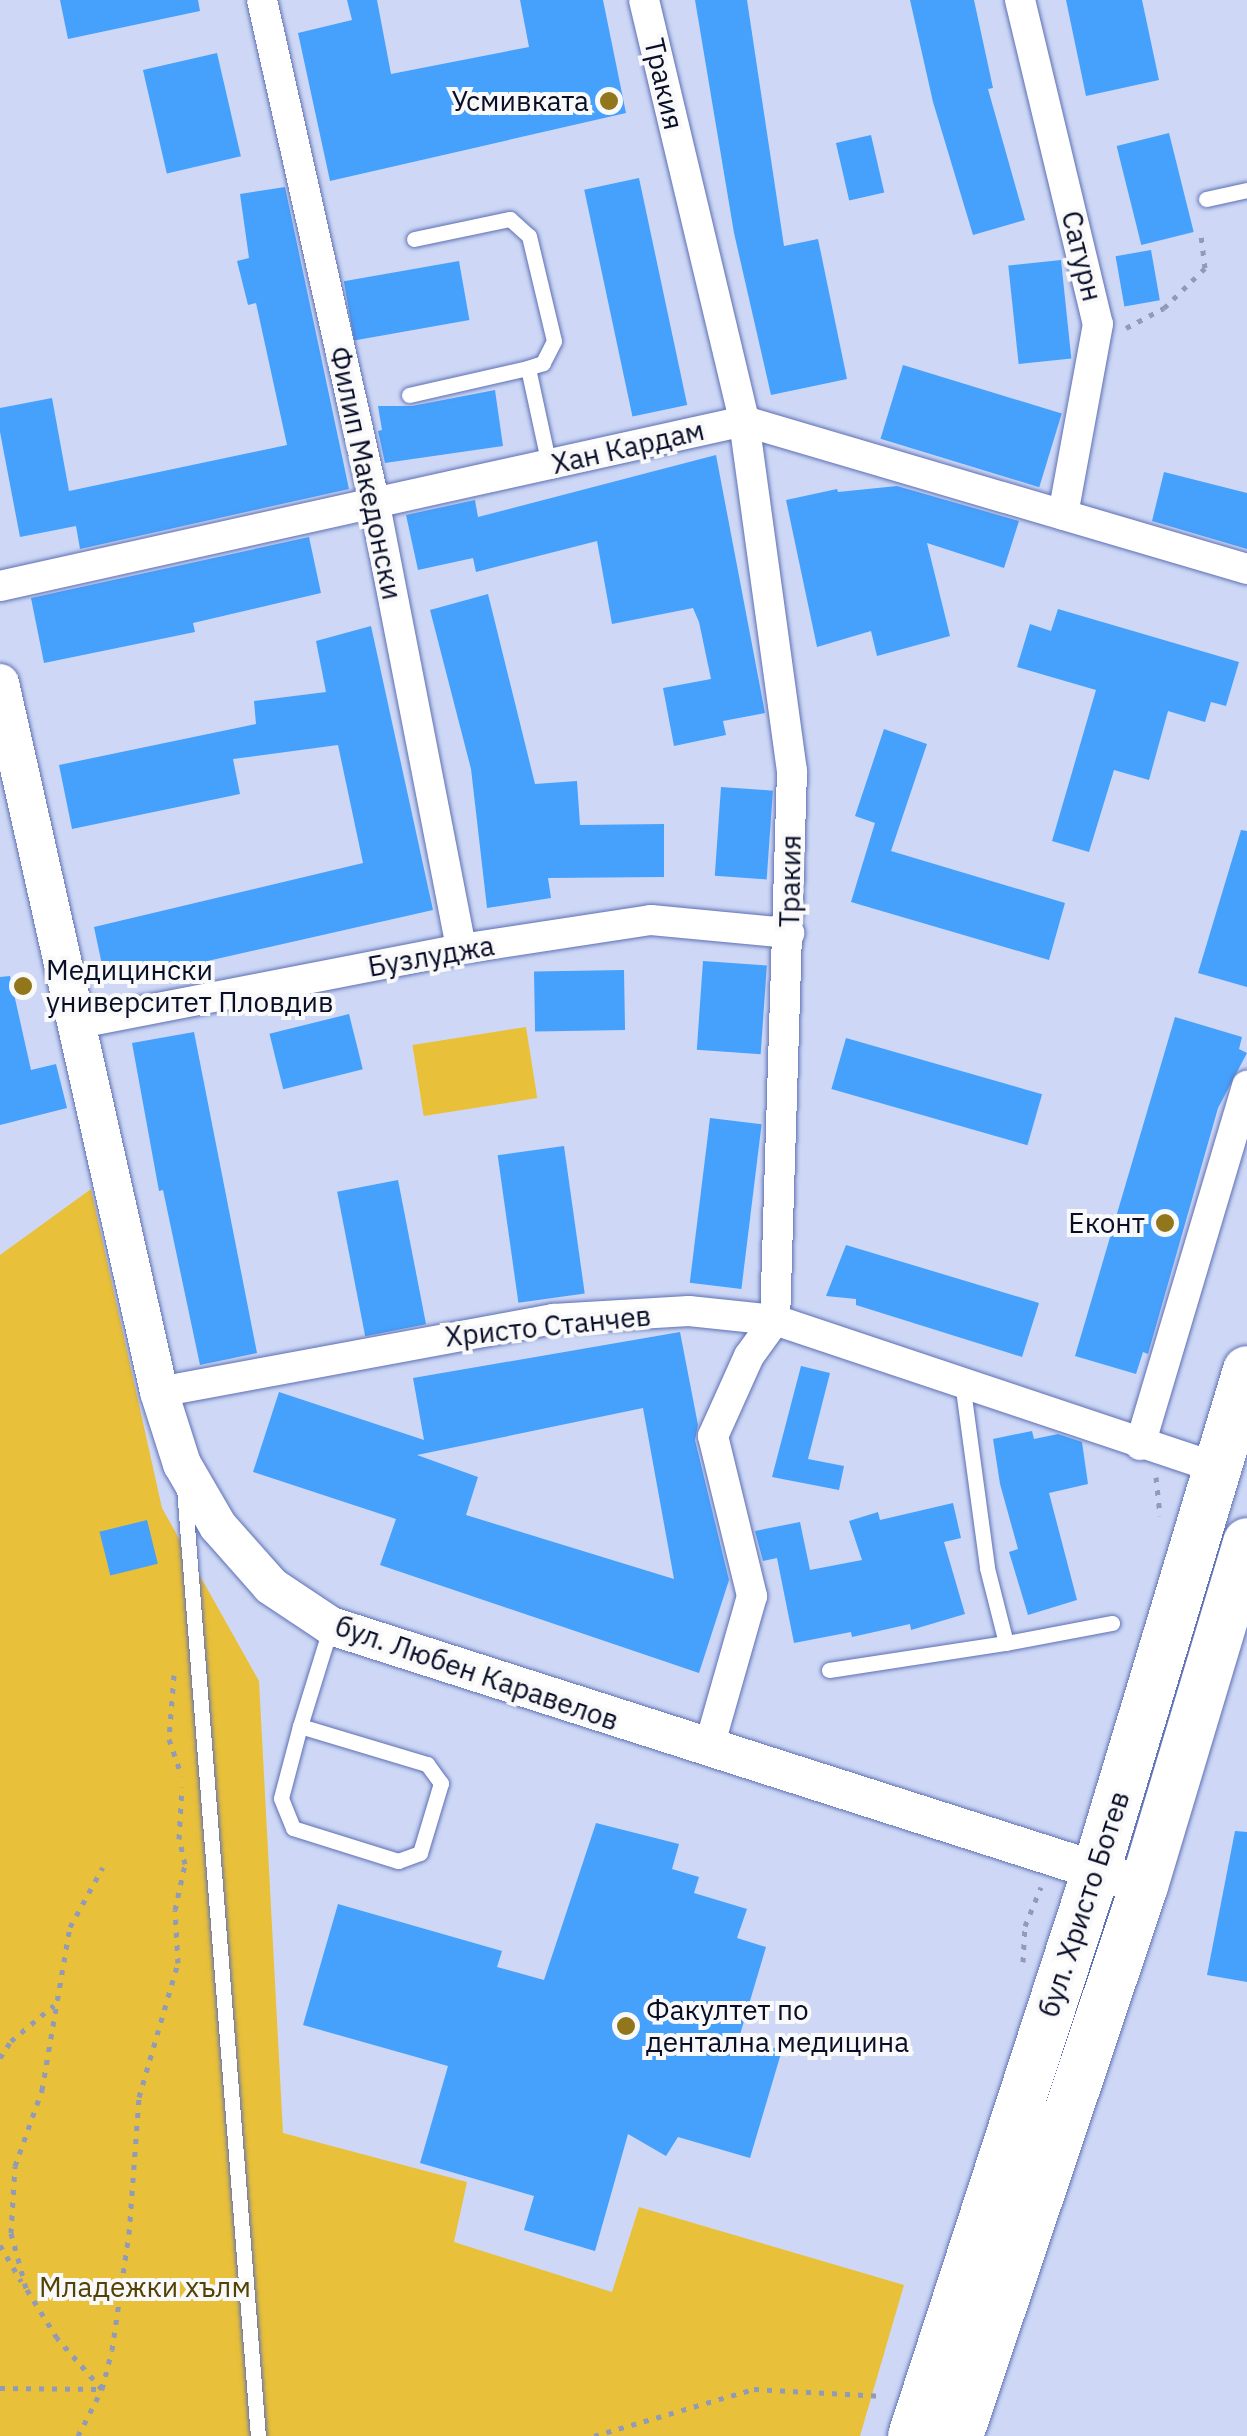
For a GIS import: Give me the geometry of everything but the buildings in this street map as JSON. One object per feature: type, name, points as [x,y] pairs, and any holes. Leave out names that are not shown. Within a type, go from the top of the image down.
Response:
[{"type":"main road","name":"бул. Христо Ботев","points":[[918,2417],[1096,1871],[1247,1370]]},
{"type":"main road","name":"бул. Христо Ботев","points":[[959,2436],[1144,1886],[1247,1542]]},
{"type":"street","name":"Филип Македонски","points":[[262,0],[375,505],[460,949]]},
{"type":"street","name":"Тракия","points":[[644,0],[744,421],[792,772],[775,1320]]},
{"type":"street","name":"Сатурн","points":[[1020,0],[1098,324],[1063,515]]},
{"type":"street","name":"Хан Кардам","points":[[0,586],[744,421],[1247,569]]},
{"type":"street","name":"бул. Любен Каравелов","points":[[0,683],[11,785],[75,1024],[158,1392],[182,1464],[218,1526],[270,1586],[331,1626],[708,1750],[1144,1886]]},
{"type":"street","name":"Бузлуджа","points":[[75,1024],[460,949],[652,920],[789,932]]},
{"type":"street","points":[[1152,1449],[1247,1086]]},
{"type":"street","name":"Христо Станчев","points":[[158,1392],[553,1319],[689,1312],[775,1320],[1218,1468]]},
{"type":"street","points":[[708,1750],[752,1596],[712,1436],[749,1356],[775,1320]]},
{"type":"lane","points":[[1206,198],[1247,190]]},
{"type":"lane","points":[[409,394],[543,363],[554,341],[529,236],[522,225],[510,219],[414,239]]},
{"type":"lane","points":[[528,368],[550,465]]},
{"type":"lane","points":[[962,1382],[987,1568],[1006,1643]]},
{"type":"lane","points":[[182,1464],[258,2436]]},
{"type":"lane","points":[[829,1670],[1112,1623]]},
{"type":"lane","points":[[300,1726],[427,1764],[441,1783],[420,1853],[398,1861],[293,1828],[281,1798],[300,1726],[331,1626]]},
{"type":"path","points":[[1098,324],[1129,328],[1164,308],[1205,268],[1201,233]]},
{"type":"path","points":[[1152,1449],[1159,1527]]},
{"type":"path","points":[[78,2436],[102,2389],[122,2300],[139,2097],[178,1962],[174,1910],[185,1864],[179,1839],[183,1782],[169,1740],[174,1672]]},
{"type":"path","points":[[26,2288],[10,2233],[14,2166],[42,2090],[70,1927],[104,1867]]},
{"type":"path","points":[[0,2058],[11,2041],[56,2003]]},
{"type":"path","points":[[0,2245],[57,2338],[102,2389]]},
{"type":"path","points":[[0,2388],[102,2389]]},
{"type":"path","points":[[594,2436],[754,2389],[918,2417]]},
{"type":"green space","points":[[526,1027],[537,1098],[424,1116],[412,1045]]},
{"type":"green space","name":"Младежки хълм","points":[[91,1189],[162,1508],[259,1681],[283,2133],[467,2182],[454,2242],[612,2292],[639,2207],[904,2285],[860,2436],[0,2436],[0,1255]]},
{"type":"place","name":"Усмивката","points":[[609,101]]},
{"type":"place","name":"Медицински университет Пловдив","points":[[23,986]]},
{"type":"place","name":"Еконт","points":[[1165,1223]]},
{"type":"place","name":"Факултет по дентална медицина","points":[[626,2026]]}]
